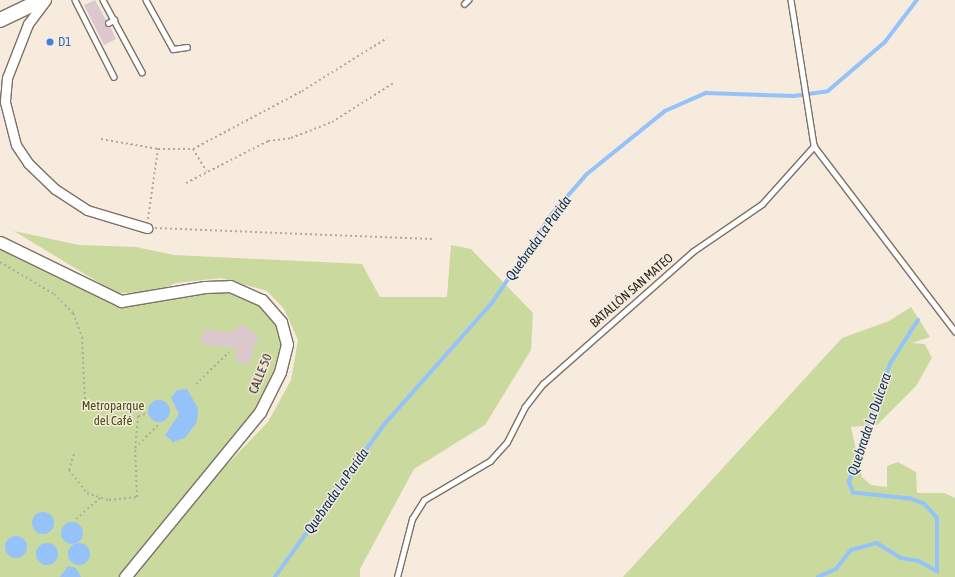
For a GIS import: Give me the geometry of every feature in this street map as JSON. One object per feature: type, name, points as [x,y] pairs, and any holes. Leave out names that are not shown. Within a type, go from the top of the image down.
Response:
[{"type":"main road","points":[[0,20],[42,0]]},
{"type":"street","points":[[46,0],[28,24],[7,78],[5,102],[16,145],[28,163],[55,189],[87,210],[146,228]]},
{"type":"street","points":[[13,14],[19,13],[28,24]]},
{"type":"street","name":"CALLE 50","points":[[0,242],[121,301],[205,287],[230,286],[262,300],[282,322],[287,344],[280,372],[260,412],[125,577]]},
{"type":"lane","points":[[75,0],[93,30],[114,77]]},
{"type":"lane","points":[[103,0],[142,72]]},
{"type":"lane","points":[[146,0],[173,48],[187,47]]},
{"type":"lane","points":[[791,0],[814,146],[955,331]]},
{"type":"lane","points":[[108,23],[114,20]]},
{"type":"lane","name":"BATALLÓN SAN MATEO","points":[[397,577],[412,519],[424,500],[490,461],[507,442],[524,408],[543,384],[692,252],[762,204],[814,146]]},
{"type":"path","points":[[101,139],[158,149],[193,149],[302,91],[387,38]]},
{"type":"path","points":[[186,183],[206,171],[268,141],[291,138],[332,122],[395,82]]},
{"type":"path","points":[[158,149],[146,228],[432,239]]},
{"type":"path","points":[[193,149],[206,171]]},
{"type":"path","points":[[0,262],[54,294],[74,313],[82,337],[85,400]]},
{"type":"path","points":[[196,384],[229,352]]},
{"type":"path","points":[[74,454],[69,470],[87,493],[101,497],[137,497],[135,448],[138,416],[145,414]]},
{"type":"path","points":[[135,448],[158,425]]},
{"type":"path","points":[[76,519],[101,497]]},
{"type":"green space","points":[[14,231],[79,245],[136,247],[174,255],[362,264],[380,297],[447,297],[451,245],[471,249],[533,313],[531,350],[485,425],[414,469],[360,569],[360,577],[132,577],[208,484],[268,422],[291,380],[298,340],[284,309],[267,291],[221,278],[176,283],[155,292],[116,293]]},
{"type":"green space","name":"Metroparque del Café","points":[[0,242],[121,301],[230,286],[272,310],[287,344],[260,412],[125,577],[0,577]]},
{"type":"green space","points":[[911,307],[930,337],[912,343],[925,344],[932,358],[916,386],[877,425],[851,427],[862,477],[871,485],[887,487],[887,466],[898,462],[916,472],[917,493],[944,493],[955,498],[955,577],[623,577],[842,338],[889,321]]},
{"type":"water","points":[[187,389],[198,408],[197,422],[185,438],[173,442],[165,435],[179,414],[171,398],[177,390]]},
{"type":"water","points":[[159,400],[167,403],[170,411],[167,419],[159,422],[151,419],[148,411],[151,403]]},
{"type":"water","points":[[43,512],[51,515],[54,523],[51,531],[43,534],[35,531],[32,523],[35,515]]},
{"type":"water","points":[[72,522],[80,525],[83,533],[80,541],[72,544],[64,541],[61,533],[64,525]]},
{"type":"water","points":[[16,536],[24,539],[27,547],[24,555],[16,558],[8,555],[5,547],[8,539]]},
{"type":"water","points":[[47,543],[55,546],[58,554],[55,562],[47,565],[39,562],[36,554],[39,546]]},
{"type":"water","points":[[79,543],[87,546],[90,554],[87,562],[79,565],[71,562],[68,554],[71,546]]},
{"type":"water","points":[[68,566],[76,568],[81,577],[60,577]]},
{"type":"building","points":[[95,0],[106,20],[105,25],[110,26],[116,39],[104,45],[84,5]]},
{"type":"building","points":[[243,324],[258,337],[249,364],[235,362],[237,349],[201,344],[204,329],[231,332]]},
{"type":"waterway","name":"Quebrada La Parida","points":[[275,577],[383,426],[492,303],[552,214],[587,174],[665,111],[706,93],[794,96],[828,91],[885,42],[917,0]]},
{"type":"waterway","name":"Quebrada La Dulcera","points":[[818,577],[836,569],[851,550],[877,543],[901,558],[919,561],[937,571],[937,518],[924,504],[910,499],[853,493],[849,482],[890,364],[918,320]]},
{"type":"place","name":"D1","points":[[50,42]]}]
